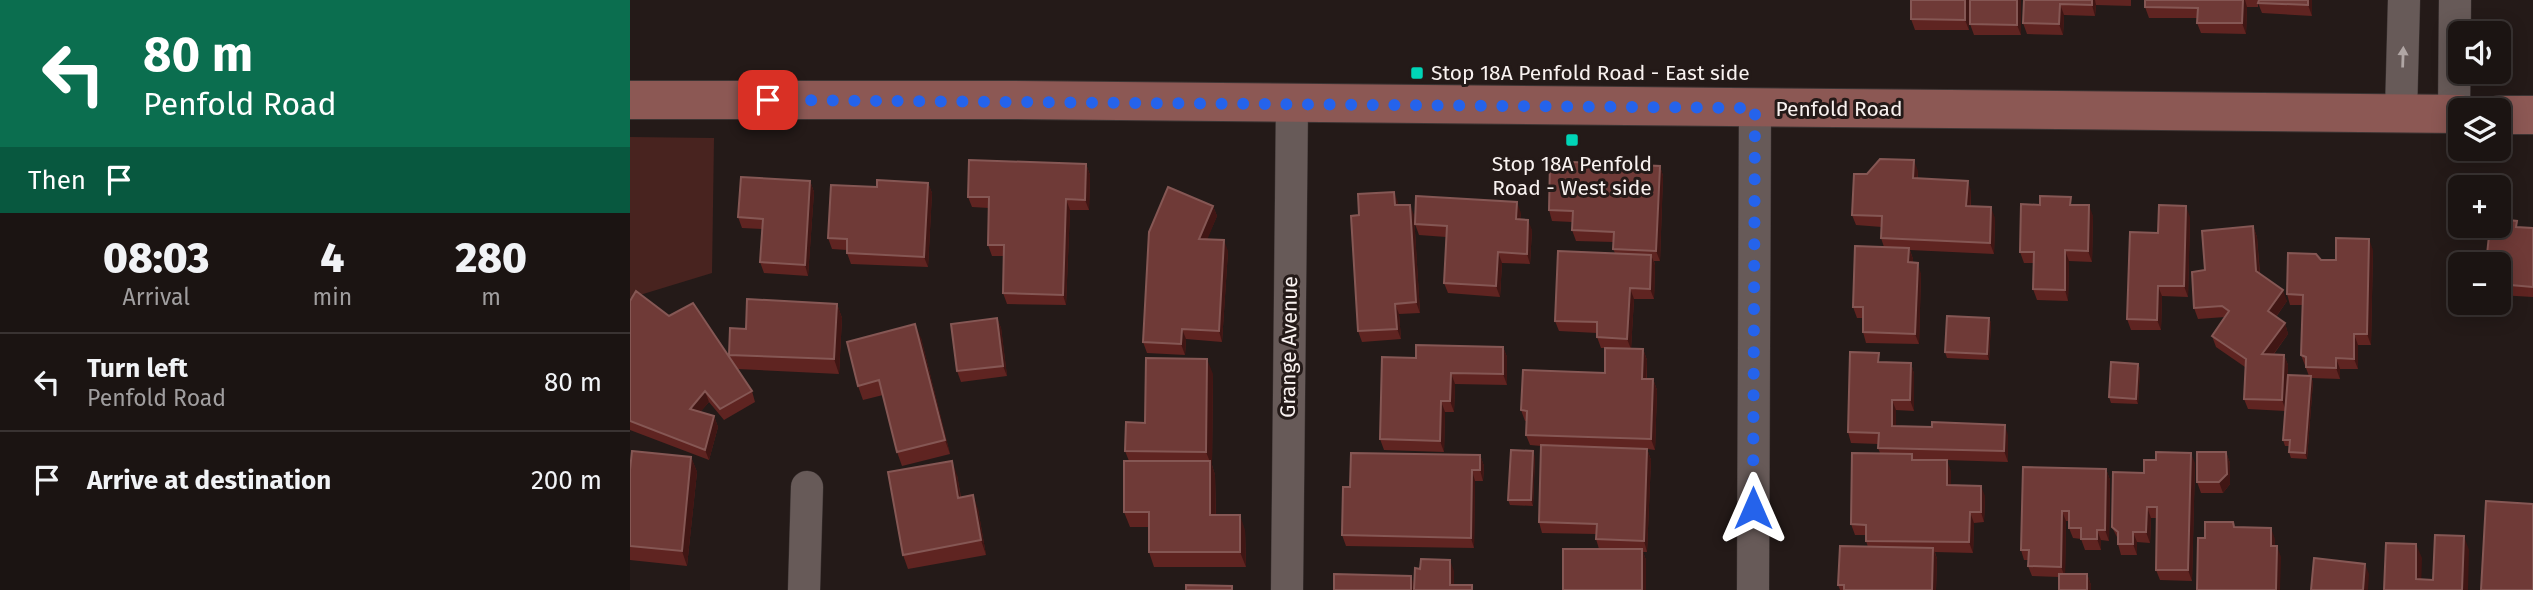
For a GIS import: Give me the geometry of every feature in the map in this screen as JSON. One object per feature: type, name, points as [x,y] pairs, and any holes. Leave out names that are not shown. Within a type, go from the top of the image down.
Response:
[{"type":"main road","name":"Penfold Road","points":[[630,100],[2448,114]]},
{"type":"main road","points":[[2511,115],[2533,115]]},
{"type":"street","points":[[2402,113],[2404,0]]},
{"type":"street","points":[[2455,0],[2457,98]]},
{"type":"street","name":"Grange Avenue","points":[[1287,590],[1292,103]]},
{"type":"street","points":[[1752,590],[1755,108]]},
{"type":"street","points":[[804,590],[807,487]]},
{"type":"shaded area","points":[[630,137],[714,138],[712,273],[630,298]]},
{"type":"building","points":[[1911,0],[1965,0],[1965,20],[1911,19]]},
{"type":"building","points":[[1970,0],[2017,0],[2017,25],[1970,24]]},
{"type":"building","points":[[2024,0],[2092,0],[2092,5],[2060,4],[2059,24],[2023,23]]},
{"type":"building","points":[[2145,0],[2243,0],[2242,23],[2197,23],[2198,8],[2145,7]]},
{"type":"building","points":[[2259,0],[2308,0],[2308,5],[2258,3]]},
{"type":"building","points":[[1880,159],[1914,160],[1913,178],[1968,181],[1966,206],[1991,207],[1990,243],[1881,238],[1882,216],[1852,215],[1854,174],[1867,174]]},
{"type":"building","points":[[969,160],[1086,164],[1085,200],[1066,199],[1063,295],[1003,293],[1004,245],[988,245],[989,197],[968,197]]},
{"type":"building","points":[[1550,161],[1660,166],[1656,251],[1613,249],[1614,232],[1572,230],[1573,211],[1549,210]]},
{"type":"building","points":[[741,177],[810,181],[805,265],[760,262],[763,219],[738,217]]},
{"type":"building","points":[[877,180],[928,183],[924,257],[847,253],[847,239],[828,238],[831,185],[877,187]]},
{"type":"building","points":[[1168,187],[1213,206],[1199,239],[1224,240],[1219,331],[1182,329],[1181,344],[1143,342],[1149,232]]},
{"type":"building","points":[[1394,192],[1395,205],[1410,205],[1416,302],[1395,304],[1397,329],[1358,331],[1351,216],[1359,215],[1358,194]]},
{"type":"building","points":[[1416,196],[1517,202],[1516,219],[1528,220],[1527,254],[1498,252],[1496,286],[1444,283],[1447,226],[1415,224]]},
{"type":"building","points":[[2040,196],[2071,197],[2070,205],[2089,205],[2088,251],[2065,250],[2065,290],[2033,289],[2034,252],[2020,252],[2021,204],[2040,205]]},
{"type":"building","points":[[2159,205],[2186,206],[2184,286],[2158,286],[2157,320],[2127,319],[2130,232],[2158,233]]},
{"type":"building","points":[[2511,220],[2517,221],[2516,227],[2533,228],[2533,287],[2511,285],[2511,252],[2487,252],[2489,238],[2511,238]]},
{"type":"building","points":[[2253,226],[2256,271],[2283,290],[2268,311],[2285,323],[2262,354],[2284,355],[2282,400],[2244,399],[2246,359],[2212,336],[2229,311],[2222,306],[2194,308],[2192,272],[2205,270],[2202,231]]},
{"type":"building","points":[[2336,238],[2369,239],[2367,334],[2354,334],[2354,359],[2336,358],[2336,368],[2306,367],[2306,357],[2301,355],[2303,295],[2287,294],[2288,253],[2316,254],[2321,260],[2336,260]]},
{"type":"building","points":[[1855,246],[1909,248],[1908,262],[1918,263],[1915,334],[1863,332],[1863,307],[1853,307]]},
{"type":"building","points":[[1558,251],[1651,255],[1650,289],[1630,288],[1627,339],[1597,337],[1597,322],[1555,321]]},
{"type":"building","points":[[636,291],[669,316],[693,303],[752,391],[720,409],[705,391],[690,409],[714,416],[705,450],[630,421],[630,301]]},
{"type":"building","points":[[747,299],[837,304],[834,359],[729,355],[730,328],[746,329]]},
{"type":"building","points":[[1947,316],[1989,318],[1987,354],[1945,352]]},
{"type":"building","points":[[997,318],[1003,366],[957,371],[951,324]]},
{"type":"building","points":[[915,324],[945,440],[897,452],[879,380],[858,386],[847,342]]},
{"type":"building","points":[[1416,345],[1503,347],[1503,374],[1451,373],[1450,401],[1441,401],[1440,441],[1380,439],[1382,357],[1416,358]]},
{"type":"building","points":[[1605,348],[1643,349],[1642,379],[1653,379],[1651,439],[1526,435],[1527,411],[1521,410],[1523,370],[1605,373]]},
{"type":"building","points":[[1850,352],[1879,353],[1878,362],[1911,363],[1910,400],[1892,400],[1892,426],[1932,427],[1932,422],[2005,425],[2004,451],[1878,448],[1879,433],[1848,432]]},
{"type":"building","points":[[1146,358],[1207,359],[1206,452],[1125,451],[1126,422],[1145,423]]},
{"type":"building","points":[[2111,362],[2138,364],[2136,399],[2109,397]]},
{"type":"building","points":[[2288,375],[2311,376],[2305,453],[2289,452],[2290,440],[2283,440]]},
{"type":"building","points":[[1541,445],[1647,449],[1644,541],[1596,539],[1597,524],[1539,522]]},
{"type":"building","points":[[1511,450],[1533,451],[1531,500],[1508,500]]},
{"type":"building","points":[[632,451],[691,457],[682,551],[630,546]]},
{"type":"building","points":[[2156,452],[2191,453],[2188,570],[2156,570],[2157,507],[2147,507],[2146,532],[2133,532],[2133,544],[2118,544],[2118,532],[2112,527],[2113,472],[2144,473],[2144,460],[2156,460]]},
{"type":"building","points":[[2197,452],[2226,452],[2227,474],[2219,482],[2197,482]]},
{"type":"building","points":[[1351,453],[1480,455],[1480,470],[1472,470],[1471,538],[1342,535],[1343,487],[1350,487]]},
{"type":"building","points":[[1852,453],[1912,454],[1912,460],[1947,460],[1947,485],[1981,486],[1981,512],[1970,512],[1969,542],[1866,541],[1866,525],[1851,524]]},
{"type":"building","points":[[952,461],[958,498],[973,495],[981,540],[903,555],[888,472]]},
{"type":"building","points":[[1124,461],[1210,461],[1210,515],[1240,515],[1240,552],[1149,552],[1149,512],[1124,512]]},
{"type":"building","points":[[2023,467],[2106,469],[2105,530],[2097,530],[2097,539],[2081,539],[2081,528],[2069,528],[2069,511],[2062,511],[2061,567],[2028,566],[2029,550],[2021,550]]},
{"type":"building","points":[[2486,501],[2533,504],[2533,590],[2481,590]]},
{"type":"building","points":[[2205,522],[2233,522],[2234,527],[2271,528],[2271,546],[2277,546],[2276,590],[2197,590],[2198,538],[2205,538]]},
{"type":"building","points":[[2435,535],[2464,536],[2462,590],[2384,590],[2386,543],[2416,544],[2416,579],[2433,580]]},
{"type":"building","points":[[1840,546],[1933,548],[1932,590],[1844,590],[1844,585],[1838,585]]},
{"type":"building","points":[[1563,549],[1642,549],[1642,590],[1563,590]]},
{"type":"building","points":[[2314,558],[2365,564],[2363,590],[2311,590]]},
{"type":"building","points":[[1421,559],[1450,560],[1450,585],[1472,585],[1472,590],[1414,590],[1415,568],[1420,569]]},
{"type":"building","points":[[1334,574],[1411,576],[1411,590],[1334,590]]},
{"type":"building","points":[[2059,574],[2087,574],[2087,590],[2059,590]]},
{"type":"building","points":[[1186,585],[1232,586],[1232,590],[1186,590]]},
{"type":"place","name":"Stop 18A Penfold Road - East side","points":[[1417,73]]},
{"type":"place","name":"Stop 18A Penfold Road - West side","points":[[1572,140]]},
{"type":"route","points":[[768,100],[1755,108],[1753,508]]}]
